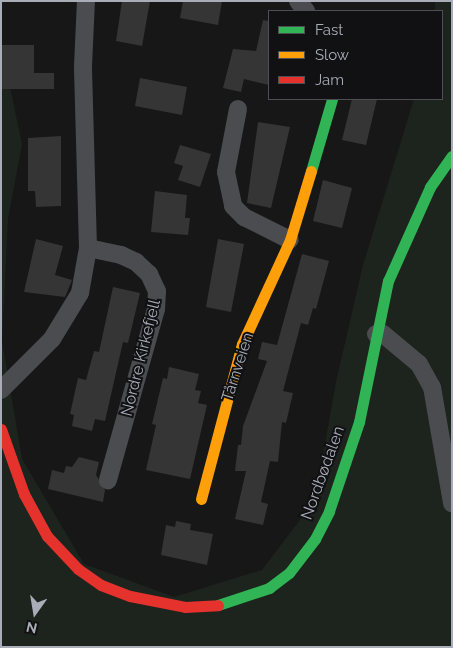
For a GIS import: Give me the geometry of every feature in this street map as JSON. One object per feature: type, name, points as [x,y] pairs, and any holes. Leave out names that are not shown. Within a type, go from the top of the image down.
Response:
[{"type":"street","points":[[1,390],[46,346],[68,317],[80,293],[88,248],[83,66],[86,1]]},
{"type":"street","name":"Tårnveien","points":[[200,499],[242,344],[290,240],[332,100]]},
{"type":"street","points":[[238,110],[226,172],[233,206],[244,217],[290,240]]},
{"type":"street","name":"Nordbødalen","points":[[1,429],[24,494],[42,527],[78,570],[101,585],[130,596],[185,607],[244,599],[289,573],[322,525],[350,454],[388,281],[408,230],[452,156]]},
{"type":"street","name":"Nordre Kirkefjell","points":[[88,248],[121,255],[136,262],[149,274],[157,291],[156,309],[108,480]]},
{"type":"street","points":[[376,334],[382,334],[419,364],[432,387],[452,503]]},
{"type":"shaded area","points":[[435,1],[452,1],[452,647],[1,647],[1,45],[22,144],[8,219],[2,341],[22,459],[84,564],[174,597],[262,570],[315,500],[336,382],[363,265],[414,100],[443,100],[443,10],[435,10]]},
{"type":"building","points":[[122,1],[150,1],[142,46],[116,41]]},
{"type":"building","points":[[183,1],[222,1],[218,25],[180,18]]},
{"type":"building","points":[[263,20],[268,21],[268,85],[244,79],[241,92],[223,88],[233,49],[256,51]]},
{"type":"building","points":[[2,45],[34,45],[34,73],[54,73],[54,89],[1,89]]},
{"type":"building","points":[[140,78],[187,87],[182,115],[135,106]]},
{"type":"building","points":[[352,100],[377,100],[366,145],[342,140]]},
{"type":"building","points":[[258,122],[290,127],[271,208],[247,203]]},
{"type":"building","points":[[61,136],[61,206],[36,207],[35,191],[28,191],[28,138]]},
{"type":"building","points":[[180,145],[211,154],[200,187],[178,180],[183,166],[174,163]]},
{"type":"building","points":[[323,180],[352,188],[342,228],[313,221]]},
{"type":"building","points":[[155,191],[187,195],[185,218],[190,218],[188,235],[151,232]]},
{"type":"building","points":[[36,239],[63,246],[55,275],[72,280],[65,297],[24,292]]},
{"type":"building","points":[[218,239],[244,244],[231,312],[206,307]]},
{"type":"building","points":[[302,254],[329,261],[316,309],[313,308],[308,325],[301,323],[283,391],[293,393],[286,423],[282,422],[278,462],[270,461],[261,502],[268,504],[263,525],[235,519],[246,471],[235,471],[238,445],[241,445],[243,426],[267,361],[258,359],[262,342],[277,345]]},
{"type":"building","points":[[113,287],[140,293],[128,343],[123,342],[105,421],[95,419],[92,431],[72,426],[74,415],[70,414],[78,378],[86,380],[94,351],[99,352]]},
{"type":"building","points":[[169,367],[199,374],[195,390],[201,391],[198,403],[207,405],[190,479],[146,470],[156,425],[152,424],[163,378],[167,379]]},
{"type":"building","points":[[79,457],[99,462],[96,475],[105,490],[103,502],[48,489],[52,470],[64,473],[66,466],[72,467]]},
{"type":"building","points":[[176,521],[191,524],[190,530],[213,534],[207,565],[161,555],[166,525],[175,527]]},
{"type":"traffic: fast","points":[[311,171],[332,100]]},
{"type":"traffic: fast","points":[[218,605],[269,588],[289,573],[315,539],[329,511],[359,422],[388,281],[430,187],[452,156]]},
{"type":"traffic: slow","points":[[201,499],[242,344],[290,240],[311,171]]},
{"type":"traffic: jam","points":[[1,429],[24,494],[47,536],[78,569],[101,585],[130,596],[185,607],[218,605]]}]
